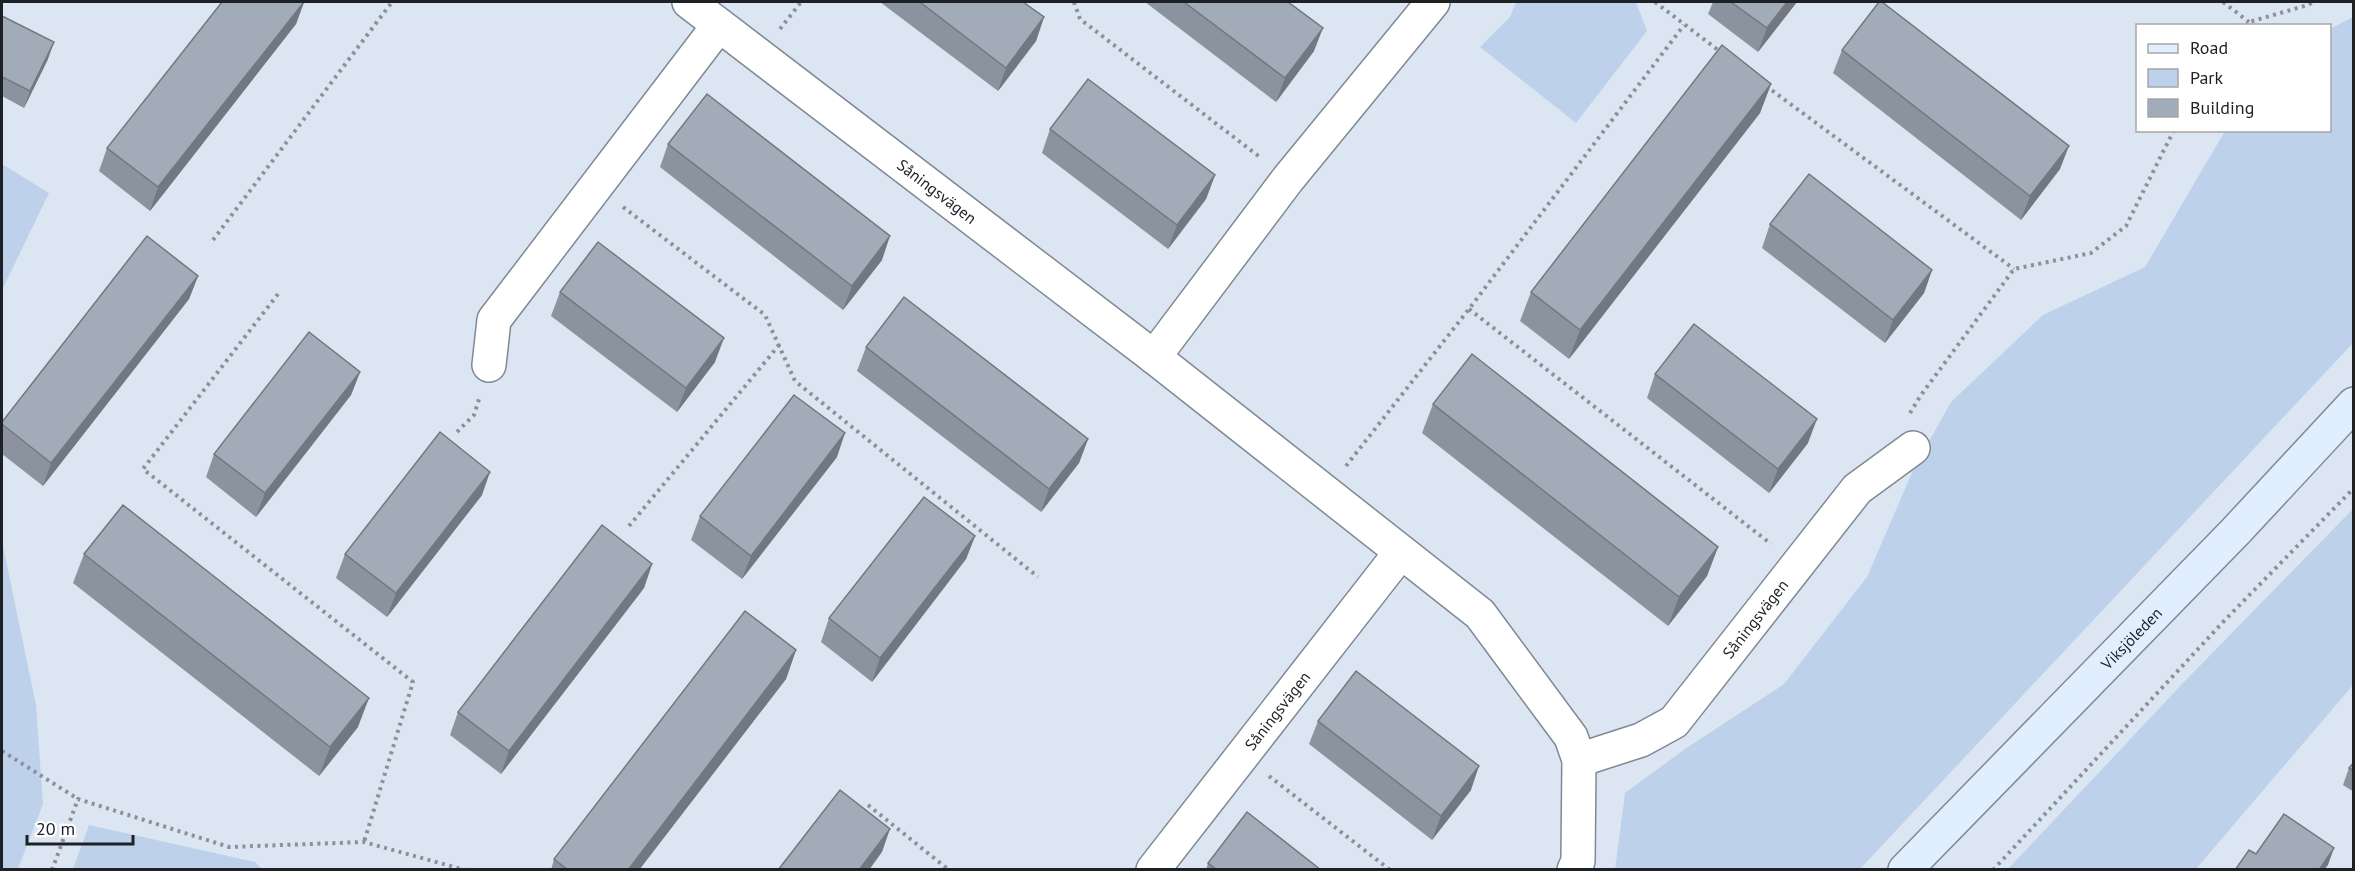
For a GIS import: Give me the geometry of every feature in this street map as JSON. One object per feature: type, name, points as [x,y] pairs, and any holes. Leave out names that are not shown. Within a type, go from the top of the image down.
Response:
[{"type":"main road","name":"Viksjöleden","points":[[1905,870],[2235,532],[2354,404]]},
{"type":"street","name":"Såningsvägen","points":[[689,2],[1154,357],[1480,614],[1571,737],[1580,759],[1578,861],[1575,870]]},
{"type":"street","points":[[1154,357],[1287,179],[1433,2]]},
{"type":"street","points":[[489,365],[494,320],[719,25]]},
{"type":"street","name":"Såningsvägen","points":[[1580,759],[1641,740],[1674,722],[1857,489],[1913,448]]},
{"type":"street","name":"Såningsvägen","points":[[1153,870],[1401,552]]},
{"type":"path","points":[[213,240],[392,2]]},
{"type":"path","points":[[1074,2],[1080,19],[1287,179]]},
{"type":"path","points":[[1655,2],[1731,60]]},
{"type":"path","points":[[2223,2],[2248,24],[2313,2]]},
{"type":"path","points":[[1326,492],[1469,309],[1684,25]]},
{"type":"path","points":[[1760,81],[2014,270]]},
{"type":"path","points":[[1913,448],[1910,414],[1921,394],[2014,270],[2091,253],[2126,226],[2173,132]]},
{"type":"path","points":[[595,185],[765,315],[795,381],[1038,577]]},
{"type":"path","points":[[278,294],[143,469],[413,682],[364,842]]},
{"type":"path","points":[[1469,309],[1797,565]]},
{"type":"path","points":[[629,526],[780,344]]},
{"type":"path","points":[[457,432],[474,415],[489,365]]},
{"type":"path","points":[[1994,870],[2224,621],[2354,488]]},
{"type":"path","points":[[2,751],[78,799],[229,847],[364,842],[465,870]]},
{"type":"path","points":[[1243,754],[1390,870]]},
{"type":"path","points":[[52,870],[78,799]]},
{"type":"path","points":[[868,805],[949,870]]},
{"type":"green space","points":[[1516,2],[1636,2],[1647,31],[1576,123],[1480,47],[1510,17]]},
{"type":"green space","points":[[2353,17],[2353,343],[1860,869],[1615,870],[1625,793],[1685,749],[1784,684],[1867,577],[1914,468],[1951,402],[2043,315],[2145,267],[2224,132],[2331,132],[2331,28]]},
{"type":"green space","points":[[2,164],[49,193],[2,290]]},
{"type":"green space","points":[[2353,509],[2353,685],[2196,869],[2008,869],[2183,683]]},
{"type":"green space","points":[[2,541],[36,705],[43,804],[18,869],[2,869]]},
{"type":"green space","points":[[89,825],[255,862],[262,869],[73,869]]},
{"type":"building","points":[[222,2],[304,2],[158,187],[107,148]]},
{"type":"building","points":[[920,2],[1023,2],[1044,17],[1006,68]]},
{"type":"building","points":[[1184,2],[1288,2],[1323,28],[1285,78]]},
{"type":"building","points":[[1731,2],[1787,2],[1767,28]]},
{"type":"building","points":[[1879,2],[1882,2],[2069,146],[2030,196],[1842,50]]},
{"type":"building","points":[[2,16],[54,42],[30,91],[2,77]]},
{"type":"building","points":[[1722,45],[1771,84],[1580,330],[1531,292]]},
{"type":"building","points":[[1088,79],[1215,175],[1177,225],[1050,129]]},
{"type":"building","points":[[707,94],[890,236],[852,286],[668,144]]},
{"type":"building","points":[[1809,174],[1932,270],[1893,320],[1770,224]]},
{"type":"building","points":[[147,236],[198,276],[51,463],[2,422]]},
{"type":"building","points":[[598,242],[724,338],[686,388],[560,292]]},
{"type":"building","points":[[904,297],[1088,439],[1049,489],[866,347]]},
{"type":"building","points":[[1694,324],[1817,419],[1778,469],[1655,374]]},
{"type":"building","points":[[309,332],[360,372],[265,493],[214,454]]},
{"type":"building","points":[[1472,354],[1718,547],[1679,597],[1433,404]]},
{"type":"building","points":[[794,395],[845,433],[751,556],[700,516]]},
{"type":"building","points":[[440,432],[490,472],[396,593],[345,554]]},
{"type":"building","points":[[924,497],[975,536],[880,658],[829,618]]},
{"type":"building","points":[[123,505],[369,698],[330,747],[84,554]]},
{"type":"building","points":[[602,525],[652,564],[509,751],[458,712]]},
{"type":"building","points":[[745,611],[796,650],[628,870],[568,870],[554,859]]},
{"type":"building","points":[[1356,671],[1479,766],[1441,816],[1318,721]]},
{"type":"building","points":[[840,790],[890,829],[859,870],[778,870]]},
{"type":"building","points":[[1247,812],[1321,870],[1217,870],[1208,863]]},
{"type":"building","points":[[2284,814],[2334,848],[2319,870],[2235,870],[2249,850],[2256,854]]}]
